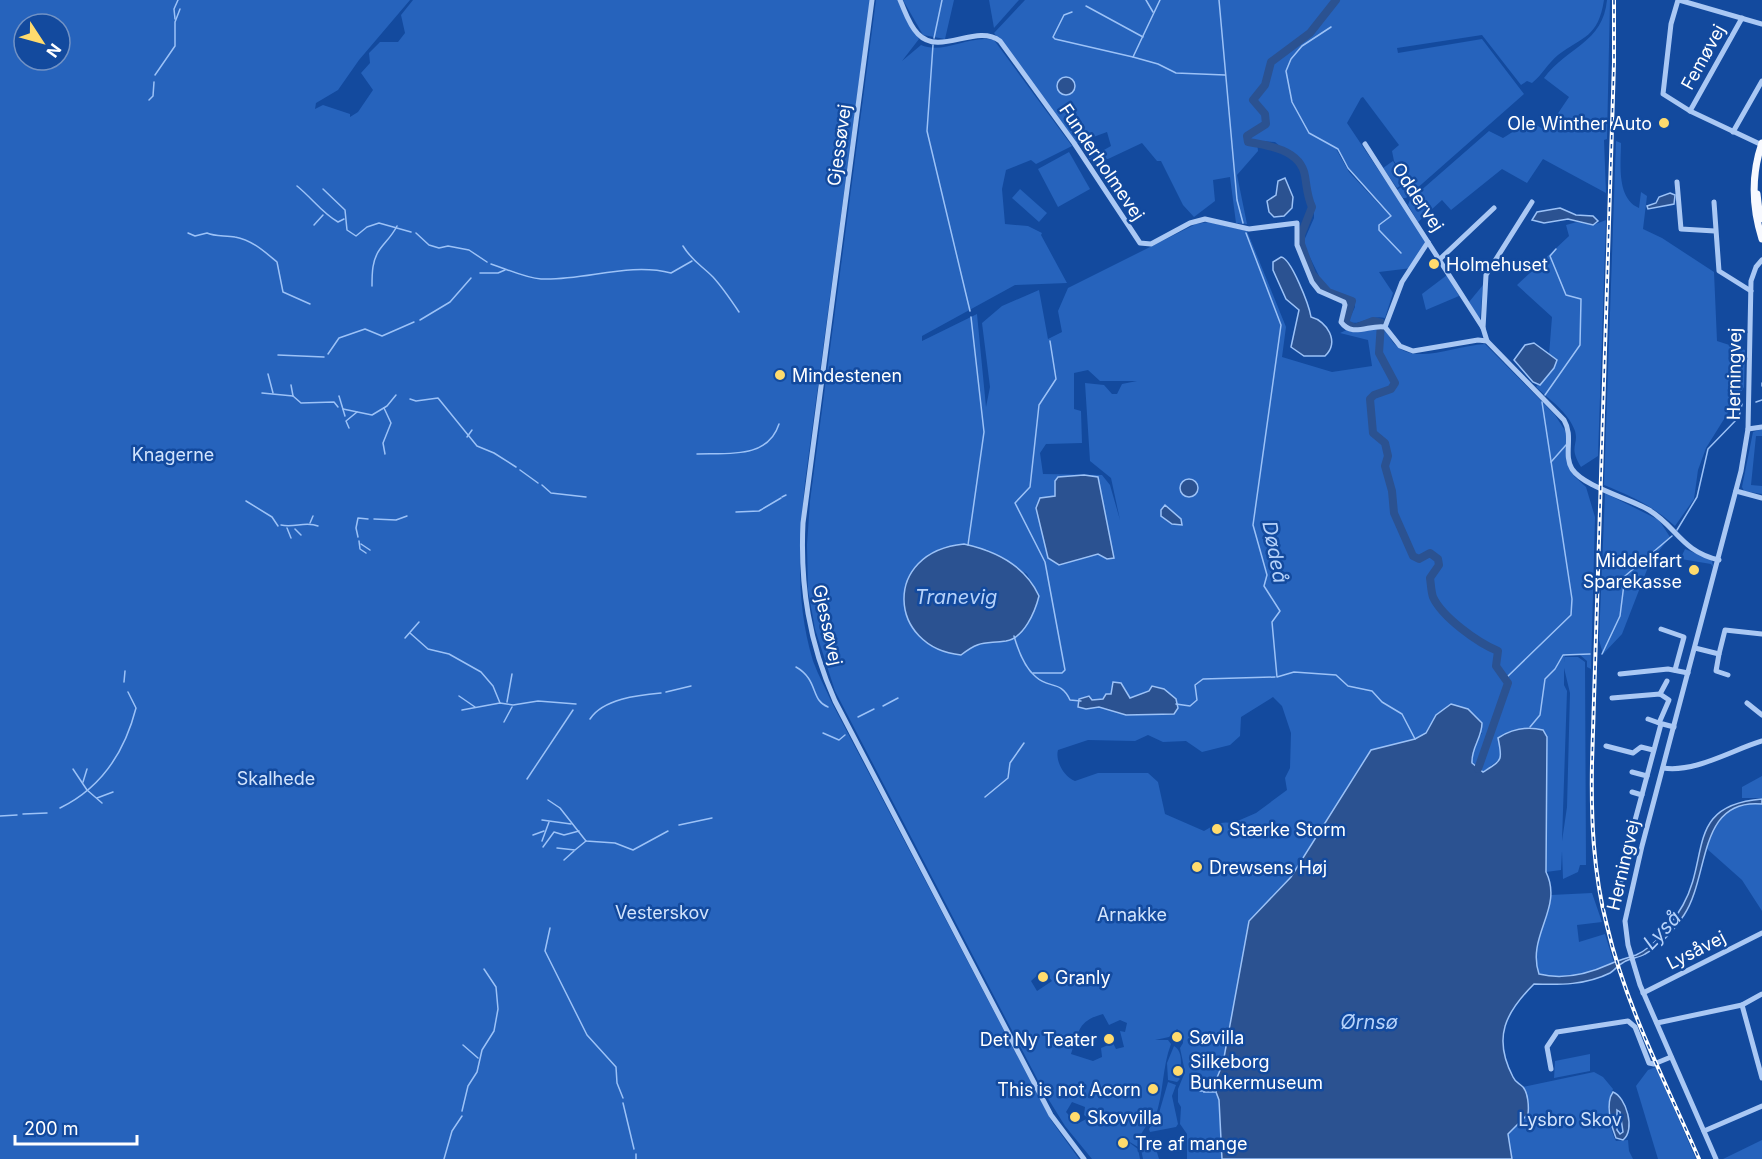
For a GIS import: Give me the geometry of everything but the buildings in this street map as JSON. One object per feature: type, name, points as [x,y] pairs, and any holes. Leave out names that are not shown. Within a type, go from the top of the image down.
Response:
[{"type":"main road","points":[[1762,144],[1753,200],[1762,239]]},
{"type":"main road","points":[[1762,156],[1757,192],[1762,224]]},
{"type":"street","name":"Gjessøvej","points":[[872,0],[807,494],[802,554],[806,608],[816,653],[835,701],[1051,1114],[1084,1159]]},
{"type":"street","name":"Funderholmevej","points":[[900,0],[915,30],[923,39],[943,42],[987,35],[1000,41],[1074,143],[1140,243],[1151,244],[1190,223],[1205,219],[1249,229],[1297,223],[1297,245],[1312,282],[1319,291],[1344,302],[1341,318],[1343,326],[1353,331],[1378,326],[1386,327]]},
{"type":"street","points":[[1762,24],[1678,0],[1671,24],[1663,94],[1690,111],[1762,144]]},
{"type":"street","name":"Femøvej","points":[[1690,111],[1742,18]]},
{"type":"street","points":[[1733,132],[1762,81]]},
{"type":"street","name":"Oddervej","points":[[1365,144],[1483,328]]},
{"type":"street","points":[[1677,182],[1681,229],[1716,231]]},
{"type":"street","points":[[1532,202],[1486,275],[1483,328],[1487,341],[1564,420],[1570,435],[1570,462],[1578,475],[1648,509],[1690,549],[1719,560]]},
{"type":"street","points":[[1714,202],[1719,271],[1750,291]]},
{"type":"street","points":[[1440,260],[1494,208]]},
{"type":"street","points":[[1428,242],[1402,282],[1386,327],[1400,346],[1413,351],[1478,340],[1487,341]]},
{"type":"street","name":"Herningvej","points":[[1716,1159],[1643,993],[1630,953],[1625,918],[1736,491],[1748,429],[1750,291],[1754,271],[1762,260]]},
{"type":"street","points":[[1748,429],[1762,427]]},
{"type":"street","points":[[1736,491],[1762,498]]},
{"type":"street","points":[[1661,630],[1684,637],[1675,670]]},
{"type":"street","points":[[1728,675],[1716,671],[1725,630],[1762,634]]},
{"type":"street","points":[[1695,648],[1719,654]]},
{"type":"street","points":[[1620,674],[1675,670],[1688,673]]},
{"type":"street","points":[[1660,694],[1667,681]]},
{"type":"street","points":[[1612,698],[1660,694],[1669,700],[1660,723],[1623,865],[1627,869],[1624,878],[1616,885]]},
{"type":"street","points":[[1747,703],[1762,715]]},
{"type":"street","points":[[1648,719],[1674,727]]},
{"type":"street","points":[[1663,768],[1672,769],[1706,761],[1762,741]]},
{"type":"street","points":[[1606,746],[1634,753],[1641,747],[1653,750]]},
{"type":"street","points":[[1632,772],[1647,776]]},
{"type":"street","points":[[1632,792],[1642,795]]},
{"type":"street","points":[[1633,830],[1646,833]]},
{"type":"street","name":"Lysåvej","points":[[1643,993],[1762,933]]},
{"type":"street","points":[[1657,1023],[1742,1005],[1762,994]]},
{"type":"street","points":[[1742,1005],[1762,1078]]},
{"type":"street","points":[[1551,1069],[1547,1047],[1557,1032],[1624,1020],[1635,1027],[1649,1063],[1654,1064],[1671,1057]]},
{"type":"street","points":[[1704,1131],[1762,1106]]},
{"type":"green space","name":"Vesterskov","points":[[0,0],[410,0],[359,60],[338,90],[316,103],[315,109],[323,105],[350,114],[350,117],[358,112],[373,90],[361,73],[370,63],[369,53],[380,42],[398,42],[405,33],[401,15],[413,0],[870,0],[805,482],[800,572],[803,617],[813,661],[832,703],[1051,1120],[1079,1159],[0,1159]]},
{"type":"green space","name":"Arnakke","points":[[876,0],[898,0],[919,39],[902,61],[921,45],[938,48],[976,40],[994,40],[1072,146],[1036,164],[1031,160],[1006,170],[1002,189],[1005,224],[1028,226],[1042,233],[1067,283],[1015,285],[922,336],[922,341],[977,314],[986,407],[990,387],[982,323],[1002,306],[1039,290],[1048,339],[1062,332],[1058,311],[1068,288],[1196,224],[1209,222],[1247,231],[1286,327],[1282,357],[1332,372],[1372,366],[1368,340],[1340,333],[1373,318],[1383,319],[1389,337],[1398,347],[1410,353],[1423,354],[1485,344],[1555,415],[1566,432],[1568,466],[1574,476],[1586,487],[1595,517],[1591,669],[1587,667],[1587,661],[1580,655],[1565,655],[1564,663],[1565,657],[1578,657],[1585,662],[1586,865],[1580,865],[1578,872],[1563,879],[1562,851],[1561,870],[1546,872],[1547,737],[1543,730],[1530,727],[1498,738],[1502,757],[1483,772],[1472,763],[1471,752],[1482,733],[1436,715],[1426,733],[1415,739],[1371,750],[1291,877],[1249,921],[1223,1063],[1214,1085],[1216,1091],[1204,1090],[1216,1092],[1219,1100],[1223,1148],[1229,1159],[1187,1159],[1187,1134],[1180,1124],[1181,1107],[1178,1102],[1178,1089],[1185,1072],[1180,1048],[1183,1043],[1183,1034],[1177,1029],[1169,1037],[1155,1040],[1168,1040],[1171,1044],[1155,1118],[1144,1130],[1138,1147],[1123,1138],[1138,1149],[1140,1159],[1092,1159],[1065,1126],[1044,1092],[835,691],[815,629],[808,590],[807,545],[810,501]],"holes":[[[1088,370],[1100,381],[1137,381],[1122,384],[1117,394],[1112,394],[1104,385],[1085,383],[1090,461],[1111,478],[1120,520],[1110,485],[1102,475],[1043,474],[1040,453],[1046,444],[1082,443],[1081,411],[1074,409],[1074,373]],[[1055,496],[1107,559],[1098,554],[1059,564],[1040,498]],[[986,549],[1027,574],[1039,596],[1009,640],[974,644]],[[1564,668],[1570,693],[1567,807],[1562,841],[1567,691],[1564,685]],[[1113,682],[1121,683],[1130,698],[1149,691],[1174,714],[1126,715],[1099,707],[1086,709],[1089,696],[1091,700],[1103,699],[1111,694]],[[1273,697],[1282,706],[1291,733],[1290,768],[1285,778],[1287,790],[1256,813],[1233,823],[1218,824],[1204,831],[1165,814],[1158,782],[1148,773],[1098,773],[1075,781],[1064,772],[1057,754],[1058,750],[1088,740],[1135,741],[1148,735],[1163,742],[1186,741],[1202,752],[1230,745],[1240,736],[1241,717]],[[1043,970],[1052,981],[1037,991],[1031,981]],[[1103,1014],[1109,1025],[1120,1020],[1127,1023],[1125,1032],[1120,1031],[1124,1047],[1116,1049],[1113,1043],[1101,1048],[1102,1057],[1093,1061],[1071,1054],[1080,1028]],[[1072,1102],[1085,1107],[1084,1115],[1088,1118],[1077,1124],[1066,1112]]]},
{"type":"green space","points":[[903,0],[954,0],[945,39],[923,35]]},
{"type":"green space","points":[[989,0],[1019,0],[994,28]]},
{"type":"green space","points":[[1025,0],[1604,0],[1598,22],[1588,35],[1558,55],[1532,83],[1527,81],[1521,85],[1482,35],[1397,48],[1398,53],[1482,39],[1524,94],[1406,198],[1403,198],[1397,190],[1408,182],[1394,161],[1392,151],[1399,145],[1363,97],[1361,98],[1347,123],[1426,241],[1412,268],[1379,272],[1393,293],[1385,318],[1353,323],[1348,322],[1355,307],[1353,299],[1329,291],[1317,279],[1319,276],[1303,243],[1314,218],[1314,204],[1309,194],[1305,168],[1275,142],[1257,141],[1258,151],[1237,175],[1247,224],[1236,223],[1230,177],[1213,180],[1215,201],[1194,217],[1183,205],[1161,161],[1157,161],[1142,143],[1108,159],[1088,159],[1111,146],[1107,132],[1077,143],[994,33]],"holes":[[[1335,147],[1349,168],[1390,216],[1349,172]]]},
{"type":"green space","points":[[1607,0],[1610,0],[1607,139],[1604,140],[1606,193],[1543,159],[1527,183],[1502,169],[1451,210],[1442,200],[1418,222],[1408,205],[1410,200],[1489,131],[1503,138],[1530,121],[1546,131],[1569,97],[1544,78],[1563,59],[1583,44],[1599,26]]},
{"type":"green space","points":[[1616,141],[1621,143],[1621,179],[1626,196],[1639,208],[1641,192],[1647,196],[1643,229],[1662,238],[1714,272],[1717,341],[1745,350],[1744,387],[1706,448],[1698,470],[1694,499],[1675,526],[1641,502],[1604,485]]},
{"type":"green space","points":[[1069,152],[1090,189],[1058,207],[1038,169]]},
{"type":"green space","points":[[1393,161],[1406,182],[1397,188],[1383,168]]},
{"type":"green space","points":[[1020,189],[1047,213],[1039,222],[1012,198]]},
{"type":"green space","points":[[1606,220],[1598,456],[1581,467],[1575,455],[1576,436],[1572,424],[1558,407],[1536,387],[1556,362],[1549,355],[1552,317],[1517,285],[1569,236],[1566,225],[1577,222],[1593,225]]},
{"type":"green space","points":[[1447,275],[1459,296],[1426,310],[1422,294]]},
{"type":"green space","points":[[1483,285],[1480,320],[1469,302]]},
{"type":"green space","points":[[1762,429],[1762,436],[1756,436],[1751,485],[1762,486],[1762,494],[1744,491],[1742,487],[1753,432]]},
{"type":"green space","points":[[1605,493],[1659,520],[1670,537],[1650,562],[1622,634],[1603,654],[1599,640]]},
{"type":"green space","points":[[1685,549],[1712,560],[1713,567],[1711,564],[1681,559],[1679,562]]},
{"type":"green space","points":[[1762,776],[1762,798],[1742,798],[1742,787]]},
{"type":"green space","points":[[1762,804],[1762,911],[1742,880],[1706,848],[1715,828],[1725,814],[1740,805]]},
{"type":"green space","points":[[1592,893],[1602,922],[1577,925],[1579,942],[1605,934],[1614,963],[1568,976],[1539,974],[1536,964],[1537,944],[1551,895]]},
{"type":"green space","points":[[1174,1046],[1181,1060],[1181,1065],[1176,1066],[1180,1079],[1177,1082],[1168,1080],[1167,1063]]},
{"type":"green space","points":[[1590,1054],[1590,1071],[1554,1078],[1555,1061]]},
{"type":"green space","points":[[1656,1067],[1696,1159],[1658,1159],[1636,1086],[1648,1070]]},
{"type":"green space","name":"Lysbro Skov","points":[[1594,1072],[1603,1077],[1613,1089],[1609,1108],[1612,1129],[1616,1141],[1628,1140],[1629,1151],[1633,1159],[1511,1159],[1508,1134],[1528,1114],[1529,1104],[1523,1087]]},
{"type":"green space","points":[[1168,1082],[1176,1085],[1172,1096],[1178,1124],[1176,1127],[1150,1132],[1149,1129],[1159,1113]]},
{"type":"green space","points":[[1762,1140],[1762,1159],[1723,1159]]},
{"type":"green space","points":[[1155,1146],[1159,1159],[1143,1159],[1141,1149]]},
{"type":"water","points":[[1066,77],[1074,82],[1075,86],[1070,94],[1066,95],[1058,90],[1057,86],[1062,78]]},
{"type":"water","points":[[1285,178],[1293,197],[1292,208],[1284,216],[1274,217],[1269,212],[1267,201],[1276,195],[1278,181]]},
{"type":"water","points":[[1670,193],[1675,195],[1674,204],[1648,209],[1647,206],[1656,203],[1659,197]]},
{"type":"water","points":[[1560,208],[1576,215],[1593,216],[1598,221],[1593,225],[1568,219],[1544,223],[1532,220],[1537,212]]},
{"type":"water","points":[[1281,257],[1290,265],[1294,273],[1311,317],[1322,323],[1330,333],[1331,345],[1325,356],[1304,356],[1291,347],[1299,310],[1286,299],[1273,270],[1273,262]]},
{"type":"water","points":[[1534,343],[1557,360],[1554,368],[1540,385],[1533,382],[1514,360],[1525,345]]},
{"type":"water","points":[[1084,475],[1098,477],[1114,558],[1107,559],[1098,554],[1059,565],[1048,558],[1036,508],[1040,498],[1055,496],[1055,481],[1058,477]]},
{"type":"water","points":[[1189,479],[1195,482],[1198,488],[1195,494],[1189,497],[1183,494],[1180,488],[1183,482]]},
{"type":"water","points":[[1165,505],[1181,519],[1182,525],[1172,524],[1161,516],[1161,510]]},
{"type":"water","name":"Tranevig","points":[[964,544],[998,555],[1008,561],[1026,576],[1039,596],[1032,616],[1018,635],[1006,641],[978,645],[961,655],[937,649],[919,636],[908,619],[904,600],[907,581],[918,564],[937,551]]},
{"type":"water","points":[[1113,682],[1121,683],[1130,698],[1149,691],[1152,686],[1164,689],[1176,699],[1178,708],[1174,714],[1126,715],[1099,707],[1086,709],[1078,707],[1079,699],[1089,696],[1092,700],[1103,699],[1106,694],[1111,694]]},
{"type":"water","name":"Ørnsø","points":[[1451,704],[1468,709],[1482,723],[1472,763],[1483,772],[1500,759],[1498,738],[1503,735],[1514,730],[1531,728],[1543,730],[1547,737],[1546,872],[1551,898],[1537,947],[1536,960],[1539,974],[1566,976],[1593,971],[1636,955],[1650,946],[1669,926],[1683,905],[1691,887],[1704,836],[1710,823],[1721,811],[1738,803],[1762,799],[1762,804],[1741,805],[1726,813],[1716,826],[1708,843],[1692,899],[1684,915],[1667,937],[1656,946],[1643,955],[1622,963],[1610,973],[1592,980],[1563,984],[1534,984],[1516,1005],[1505,1026],[1503,1050],[1514,1079],[1526,1093],[1528,1114],[1508,1134],[1512,1159],[1222,1159],[1219,1100],[1216,1092],[1204,1092],[1205,1089],[1216,1091],[1214,1085],[1223,1063],[1249,921],[1291,877],[1371,750],[1415,739],[1426,733],[1436,715]]},
{"type":"water","points":[[1613,1092],[1618,1095],[1628,1114],[1629,1129],[1623,1140],[1616,1138],[1612,1127],[1609,1108]],"holes":[[[1617,1110],[1620,1112],[1623,1132],[1620,1134],[1617,1130]]]},
{"type":"waterway","points":[[175,19],[174,9],[178,0]]},
{"type":"waterway","points":[[934,38],[942,0]]},
{"type":"waterway","points":[[1146,0],[1153,12]]},
{"type":"waterway","points":[[1160,0],[1133,57],[1158,64],[1176,73],[1225,75]]},
{"type":"waterway","name":"Dødeå","points":[[1219,0],[1237,200],[1243,223]]},
{"type":"waterway","points":[[1336,0],[1310,33],[1271,62],[1265,85],[1253,100],[1265,114],[1266,124],[1247,136],[1248,142],[1282,150],[1297,160],[1302,167],[1312,207],[1301,235],[1301,244],[1312,274],[1328,292],[1352,301],[1345,323],[1355,328],[1373,321],[1381,323],[1379,353],[1395,383],[1391,389],[1374,395],[1370,399],[1373,433],[1385,443],[1388,456],[1385,466],[1392,491],[1394,513],[1413,556],[1419,559],[1430,553],[1438,559],[1439,565],[1430,578],[1432,595],[1438,605],[1461,628],[1498,651],[1496,666],[1508,683],[1478,769]]},
{"type":"waterway","points":[[1086,6],[1143,37]]},
{"type":"waterway","points":[[155,75],[175,46],[175,22],[180,9]]},
{"type":"waterway","points":[[1072,12],[1064,15],[1053,37],[1055,39],[1133,57]]},
{"type":"waterway","points":[[1331,27],[1302,46],[1291,59],[1286,71],[1292,102],[1309,133],[1338,149],[1348,168],[1391,216],[1379,225],[1379,230],[1401,253]]},
{"type":"waterway","points":[[933,45],[927,131],[970,311]]},
{"type":"waterway","points":[[149,100],[153,96],[154,82]]},
{"type":"waterway","points":[[297,186],[332,218],[338,222],[344,219]]},
{"type":"waterway","points":[[323,189],[345,210],[347,230],[356,236],[367,227],[379,223],[411,232]]},
{"type":"waterway","points":[[314,225],[323,215]]},
{"type":"waterway","points":[[372,286],[375,258],[397,226]]},
{"type":"waterway","points":[[188,233],[195,236],[207,233],[232,236],[253,244],[277,262],[283,292],[310,304]]},
{"type":"waterway","points":[[416,233],[429,245],[469,250],[487,262]]},
{"type":"waterway","name":"Dødeå","points":[[1246,233],[1281,325],[1253,525],[1267,575],[1264,586],[1280,611],[1272,622],[1277,677],[1294,672],[1336,675],[1348,686],[1372,691],[1382,702],[1402,714],[1415,739]]},
{"type":"waterway","points":[[683,246],[693,259],[717,281],[739,312]]},
{"type":"waterway","points":[[1545,395],[1580,345],[1581,299],[1566,295],[1550,256],[1556,249]]},
{"type":"waterway","points":[[491,264],[529,277],[557,279],[639,270],[671,273],[692,261]]},
{"type":"waterway","points":[[480,273],[498,273],[505,270]]},
{"type":"waterway","points":[[420,320],[450,302],[471,278]]},
{"type":"waterway","points":[[968,545],[984,432],[971,317]]},
{"type":"waterway","points":[[328,354],[339,338],[365,329],[382,336],[414,322]]},
{"type":"waterway","points":[[1033,673],[1062,673],[1065,670],[1045,562],[1015,503],[1030,487],[1039,405],[1056,379],[1050,341]]},
{"type":"waterway","points":[[278,355],[324,357]]},
{"type":"waterway","points":[[268,374],[273,393]]},
{"type":"waterway","points":[[291,385],[293,396]]},
{"type":"waterway","points":[[262,393],[293,396],[301,403],[334,402],[338,407]]},
{"type":"waterway","points":[[343,409],[372,415],[387,406],[396,395]]},
{"type":"waterway","points":[[339,396],[345,416]]},
{"type":"waterway","points":[[410,399],[416,401],[438,398],[477,446],[494,453],[516,467]]},
{"type":"waterway","points":[[1756,402],[1762,400]]},
{"type":"waterway","points":[[1506,678],[1571,615],[1572,599],[1542,402]]},
{"type":"waterway","points":[[1677,530],[1697,497],[1708,449],[1739,417],[1742,404]]},
{"type":"waterway","points":[[384,408],[391,423],[383,443],[385,454]]},
{"type":"waterway","points":[[349,428],[346,421],[357,412]]},
{"type":"waterway","points":[[697,454],[746,452],[756,449],[774,435],[779,424]]},
{"type":"waterway","points":[[467,437],[472,430]]},
{"type":"waterway","points":[[1551,462],[1566,445]]},
{"type":"waterway","points":[[520,470],[538,483]]},
{"type":"waterway","points":[[542,485],[551,493],[586,497]]},
{"type":"waterway","points":[[782,497],[786,495]]},
{"type":"waterway","points":[[736,512],[759,511],[781,498]]},
{"type":"waterway","points":[[246,501],[272,517],[278,526]]},
{"type":"waterway","points":[[310,523],[313,516]]},
{"type":"waterway","points":[[374,519],[396,520],[407,516]]},
{"type":"waterway","points":[[358,537],[356,528],[358,518],[368,519]]},
{"type":"waterway","points":[[281,525],[318,526]]},
{"type":"waterway","points":[[287,528],[291,538]]},
{"type":"waterway","points":[[295,529],[301,535]]},
{"type":"waterway","points":[[1602,654],[1620,616],[1625,576],[1672,536]]},
{"type":"waterway","points":[[359,541],[360,549],[366,553]]},
{"type":"waterway","points":[[361,544],[370,550]]},
{"type":"waterway","points":[[405,638],[419,622]]},
{"type":"waterway","points":[[410,633],[428,649],[449,654],[481,672],[493,686],[500,703]]},
{"type":"waterway","points":[[1014,636],[1022,658],[1032,673],[1041,681],[1059,687],[1070,700],[1081,701]]},
{"type":"waterway","points":[[1530,727],[1540,715],[1545,679],[1555,669],[1563,655],[1590,654]]},
{"type":"waterway","points":[[796,667],[808,678],[822,704],[828,707]]},
{"type":"waterway","points":[[124,682],[125,671]]},
{"type":"waterway","points":[[507,702],[512,674]]},
{"type":"waterway","points":[[1176,704],[1190,706],[1197,700],[1195,685],[1203,679],[1275,677]]},
{"type":"waterway","points":[[666,692],[691,686]]},
{"type":"waterway","points":[[60,808],[88,790],[109,767],[118,753],[136,708],[128,692]]},
{"type":"waterway","points":[[590,719],[603,707],[622,699],[661,693]]},
{"type":"waterway","points":[[459,696],[475,707]]},
{"type":"waterway","points":[[883,706],[898,698]]},
{"type":"waterway","points":[[462,710],[500,703],[513,705],[538,701],[576,704]]},
{"type":"waterway","points":[[504,722],[512,707]]},
{"type":"waterway","points":[[858,717],[874,709]]},
{"type":"waterway","points":[[527,779],[573,710]]},
{"type":"waterway","points":[[823,733],[839,740],[845,735]]},
{"type":"waterway","points":[[985,797],[1008,778],[1010,763],[1024,743]]},
{"type":"waterway","points":[[73,769],[87,790],[102,803]]},
{"type":"waterway","points":[[83,782],[87,769]]},
{"type":"waterway","points":[[97,798],[113,792]]},
{"type":"waterway","points":[[548,800],[560,808],[586,841],[615,843],[633,850],[668,831]]},
{"type":"waterway","points":[[23,814],[47,813]]},
{"type":"waterway","points":[[0,816],[17,815]]},
{"type":"waterway","points":[[679,825],[712,818]]},
{"type":"waterway","points":[[542,820],[571,824]]},
{"type":"waterway","points":[[542,841],[549,822]]},
{"type":"waterway","points":[[533,835],[544,831]]},
{"type":"waterway","points":[[543,847],[554,832],[564,835],[579,831]]},
{"type":"waterway","points":[[557,848],[575,850],[586,841]]},
{"type":"waterway","points":[[564,860],[574,851]]},
{"type":"waterway","points":[[550,928],[545,951],[587,1035],[616,1067],[617,1083],[623,1098]]},
{"type":"waterway","points":[[462,1111],[468,1086],[477,1072],[482,1050],[494,1031],[498,1009],[496,987],[484,969]]},
{"type":"waterway","points":[[463,1045],[478,1058]]},
{"type":"waterway","points":[[623,1103],[634,1149]]},
{"type":"waterway","points":[[444,1159],[452,1131],[462,1116]]},
{"type":"waterway","points":[[636,1154],[636,1159]]},
{"type":"railway","points":[[1614,0],[1614,63],[1592,763],[1594,845],[1602,906],[1625,986],[1699,1159]]},
{"type":"place","name":"Ole Winther Auto","points":[[1664,123]]},
{"type":"place","name":"Holmehuset","points":[[1434,264]]},
{"type":"place","name":"Mindestenen","points":[[780,375]]},
{"type":"place","name":"Middelfart Sparekasse","points":[[1694,570]]},
{"type":"place","name":"Stærke Storm","points":[[1217,829]]},
{"type":"place","name":"Drewsens Høj","points":[[1197,867]]},
{"type":"place","name":"Granly","points":[[1043,977]]},
{"type":"place","name":"Søvilla","points":[[1177,1037]]},
{"type":"place","name":"Det Ny Teater","points":[[1109,1039]]},
{"type":"place","name":"Silkeborg Bunkermuseum","points":[[1178,1071]]},
{"type":"place","name":"This is not Acorn","points":[[1153,1089]]},
{"type":"place","name":"Skovvilla","points":[[1075,1117]]},
{"type":"place","name":"Tre af mange","points":[[1123,1143]]},
{"type":"park label","name":"Knagerne","points":[[173,454]]},
{"type":"park label","name":"Skalhede","points":[[276,778]]},
{"type":"water label","name":"Lyså","points":[[1662,930]]}]
